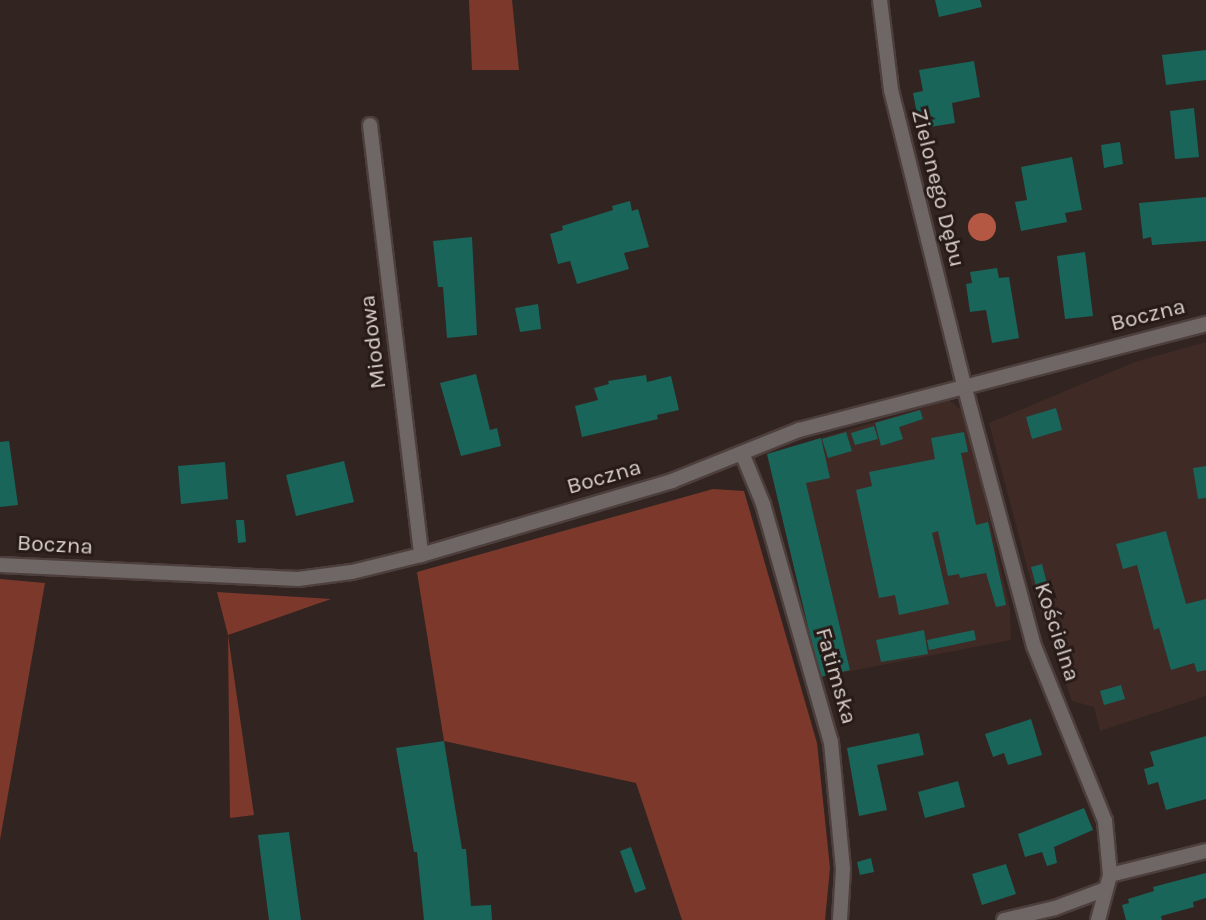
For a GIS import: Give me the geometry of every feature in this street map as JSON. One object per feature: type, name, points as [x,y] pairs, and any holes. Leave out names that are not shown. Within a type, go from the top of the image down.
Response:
[{"type":"street","name":"Zielonego Dębu","points":[[880,0],[891,90],[964,386]]},
{"type":"street","name":"Miodowa","points":[[370,125],[421,555]]},
{"type":"street","name":"Boczna","points":[[0,565],[298,579],[352,572],[421,555],[672,481],[799,430],[1206,324]]},
{"type":"street","name":"Kościelna","points":[[964,386],[1034,646],[1105,821],[1108,882],[1098,920]]},
{"type":"street","name":"Fatimska","points":[[742,453],[762,504],[831,742],[843,869],[840,920]]},
{"type":"street","points":[[1004,920],[1055,908],[1108,882],[1206,850]]},
{"type":"shaded area","points":[[469,0],[512,0],[519,70],[472,70]]},
{"type":"shaded area","points":[[982,213],[992,217],[996,227],[992,237],[982,241],[972,237],[968,227],[972,217]]},
{"type":"shaded area","points":[[1206,342],[1206,696],[1100,731],[1094,707],[1072,701],[1034,593],[989,423],[1135,362]]},
{"type":"shaded area","points":[[949,400],[965,413],[1010,609],[1011,640],[820,677],[767,454]]},
{"type":"shaded area","points":[[713,489],[744,491],[817,743],[830,868],[825,920],[682,920],[636,783],[444,741],[417,572]]},
{"type":"shaded area","points":[[0,579],[45,583],[0,840]]},
{"type":"shaded area","points":[[217,592],[331,599],[228,635]]},
{"type":"shaded area","points":[[228,635],[254,815],[230,818]]},
{"type":"building","points":[[935,0],[980,0],[982,7],[939,17]]},
{"type":"building","points":[[1206,50],[1206,80],[1166,85],[1162,55]]},
{"type":"building","points":[[974,61],[980,97],[952,103],[955,123],[930,127],[927,112],[917,114],[913,93],[923,91],[919,70]]},
{"type":"building","points":[[1194,108],[1199,157],[1175,159],[1170,111]]},
{"type":"building","points":[[1120,142],[1123,164],[1104,168],[1101,145]]},
{"type":"building","points":[[1072,157],[1082,210],[1065,213],[1067,222],[1021,231],[1015,202],[1027,200],[1021,167]]},
{"type":"building","points":[[1206,197],[1206,241],[1152,245],[1151,237],[1143,239],[1139,203]]},
{"type":"building","points":[[630,201],[632,211],[638,209],[649,247],[624,253],[629,269],[577,284],[570,261],[558,264],[550,234],[563,230],[562,226],[613,210],[612,206]]},
{"type":"building","points":[[472,237],[477,335],[447,338],[443,287],[438,287],[433,241]]},
{"type":"building","points":[[1085,252],[1093,316],[1065,319],[1057,256]]},
{"type":"building","points":[[997,268],[999,278],[1009,277],[1019,338],[992,343],[986,310],[970,312],[966,284],[972,283],[970,272]]},
{"type":"building","points":[[538,304],[541,329],[520,332],[515,308]]},
{"type":"building","points":[[476,374],[490,430],[497,428],[501,446],[461,456],[440,383]]},
{"type":"building","points":[[646,375],[647,382],[671,376],[679,410],[657,415],[658,419],[582,437],[575,406],[598,400],[594,388],[609,384],[608,381]]},
{"type":"building","points":[[1056,408],[1062,430],[1032,439],[1026,417]]},
{"type":"building","points":[[920,410],[923,419],[899,427],[903,439],[881,446],[875,423]]},
{"type":"building","points":[[874,426],[878,439],[855,445],[851,433]]},
{"type":"building","points":[[846,432],[852,451],[828,458],[822,439]]},
{"type":"building","points":[[964,432],[968,452],[961,453],[976,525],[988,522],[1006,605],[996,607],[986,573],[960,578],[959,574],[948,576],[938,531],[932,533],[949,604],[899,615],[895,595],[879,598],[856,490],[872,486],[869,472],[935,459],[931,438]]},
{"type":"building","points":[[821,438],[830,478],[806,483],[850,670],[820,677],[767,454]]},
{"type":"building","points":[[9,441],[18,505],[0,507],[0,442]]},
{"type":"building","points":[[344,461],[354,502],[296,516],[286,475]]},
{"type":"building","points":[[225,462],[228,499],[181,504],[178,466]]},
{"type":"building","points":[[1206,466],[1206,498],[1198,499],[1193,468]]},
{"type":"building","points":[[236,520],[244,520],[246,542],[238,543]]},
{"type":"building","points":[[1166,531],[1186,604],[1206,599],[1206,670],[1197,672],[1194,663],[1171,670],[1159,628],[1154,630],[1137,565],[1123,569],[1116,544]]},
{"type":"building","points":[[1042,564],[1049,591],[1038,594],[1031,567]]},
{"type":"building","points":[[924,630],[928,654],[881,662],[876,640]]},
{"type":"building","points":[[974,630],[976,640],[929,650],[927,640]]},
{"type":"building","points":[[1121,685],[1125,699],[1104,705],[1100,691]]},
{"type":"building","points":[[1031,719],[1042,755],[1008,765],[1004,753],[993,757],[985,734]]},
{"type":"building","points":[[919,733],[924,755],[877,765],[887,810],[859,816],[847,748]]},
{"type":"building","points":[[1206,736],[1206,799],[1166,810],[1158,782],[1148,785],[1144,769],[1154,766],[1150,752]]},
{"type":"building","points":[[444,741],[462,849],[466,849],[471,906],[491,905],[492,920],[424,920],[417,852],[414,852],[396,748]]},
{"type":"building","points":[[958,781],[965,807],[925,818],[918,792]]},
{"type":"building","points":[[1084,808],[1093,830],[1054,847],[1057,863],[1047,866],[1042,852],[1025,857],[1018,834]]},
{"type":"building","points":[[289,832],[301,920],[269,920],[258,835]]},
{"type":"building","points":[[631,847],[646,889],[635,893],[620,851]]},
{"type":"building","points":[[871,858],[874,872],[860,875],[857,862]]},
{"type":"building","points":[[1006,864],[1016,894],[982,905],[972,874]]},
{"type":"building","points":[[1206,873],[1206,898],[1193,902],[1194,907],[1161,916],[1162,920],[1126,920],[1122,905],[1129,903],[1128,899],[1154,891],[1153,887]]}]
